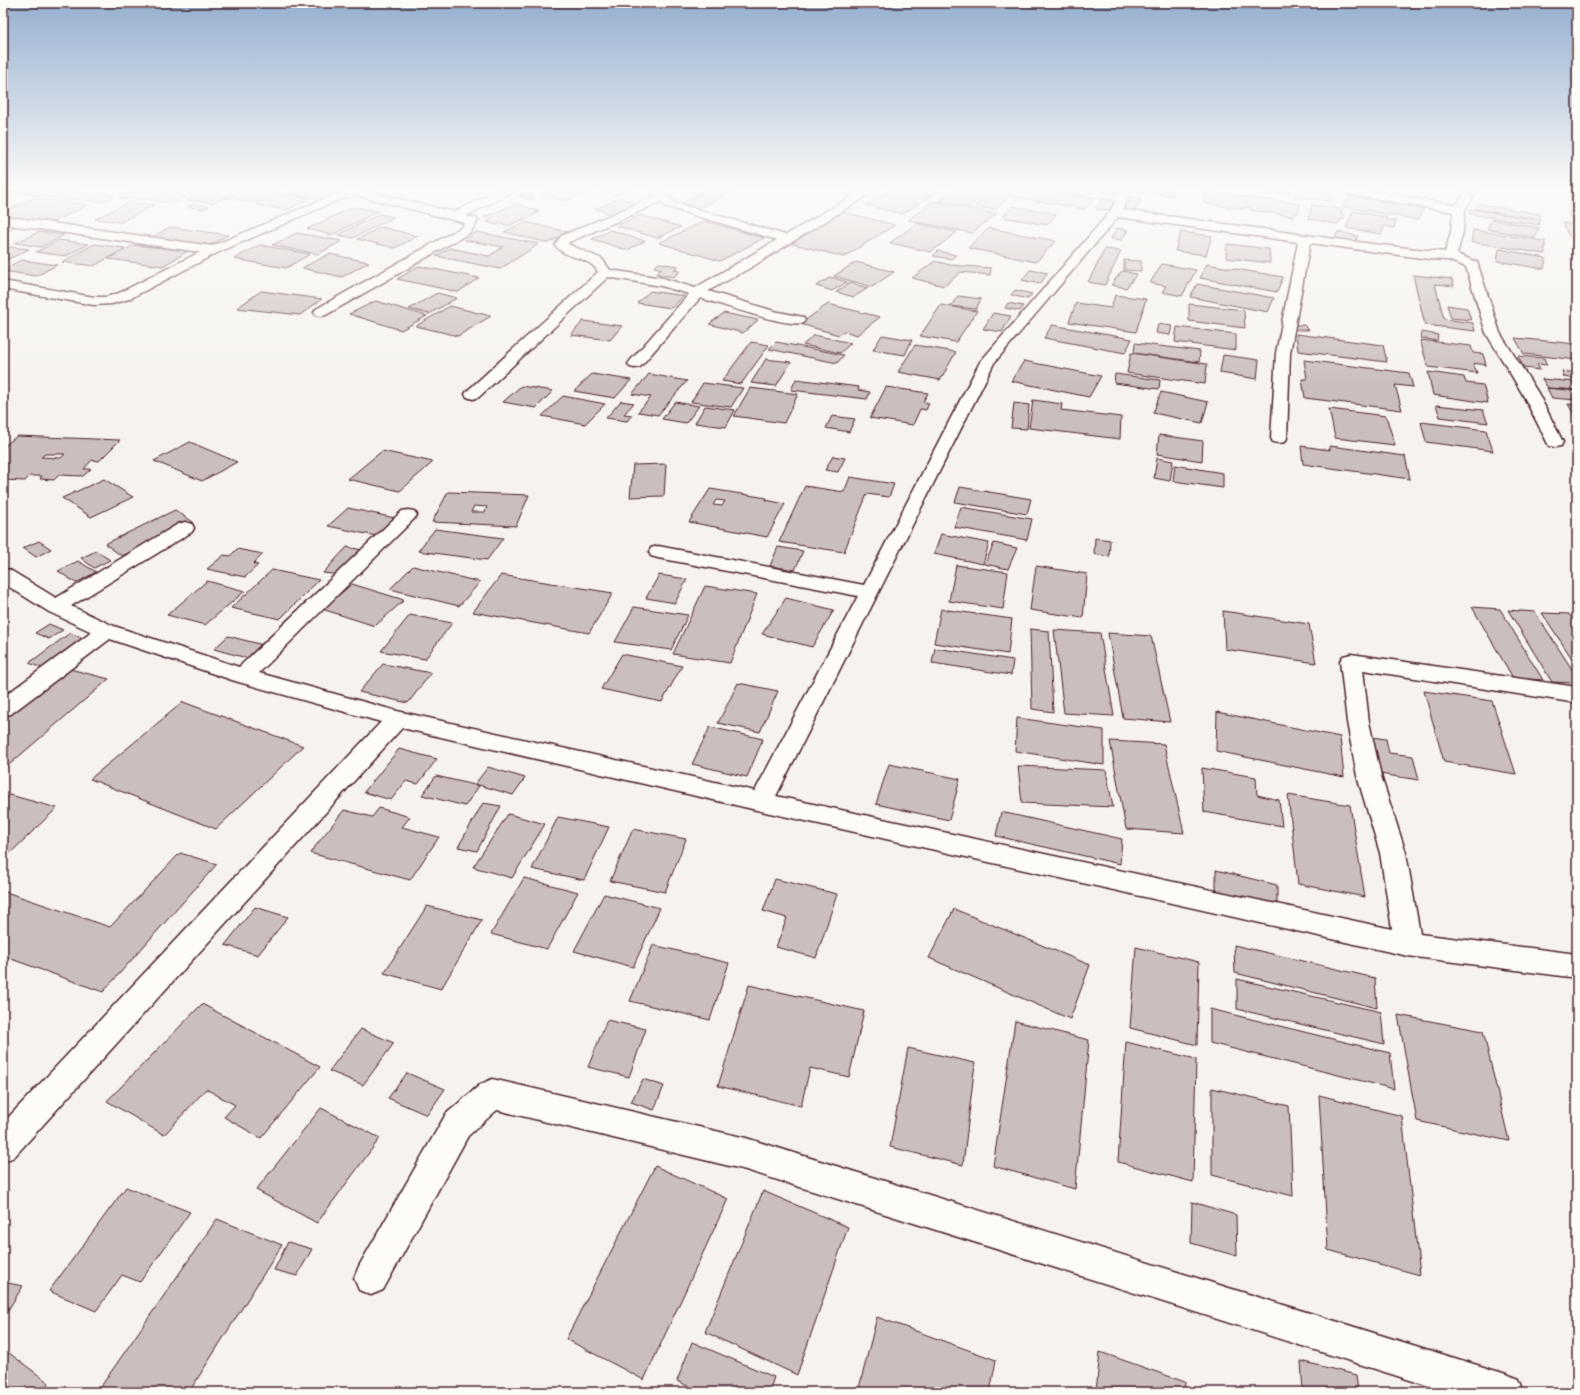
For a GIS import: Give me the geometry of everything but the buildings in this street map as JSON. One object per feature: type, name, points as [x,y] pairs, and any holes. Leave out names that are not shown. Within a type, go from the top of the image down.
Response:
[{"type":"street","points":[[3,285],[94,301],[107,301],[124,296],[203,255]]},
{"type":"street","points":[[321,312],[421,255]]},
{"type":"street","points":[[581,255],[593,259],[602,265],[605,273]]},
{"type":"street","points":[[635,364],[698,292],[759,255]]},
{"type":"street","points":[[762,802],[987,362],[1075,255]]},
{"type":"street","points":[[1279,438],[1283,353],[1302,255]]},
{"type":"street","points":[[1431,255],[1450,256],[1472,265],[1493,333],[1530,393],[1555,442]]},
{"type":"street","points":[[605,273],[663,282],[772,315],[798,320]]},
{"type":"street","points":[[473,394],[605,273]]},
{"type":"street","points":[[243,676],[408,515]]},
{"type":"street","points":[[56,607],[185,528]]},
{"type":"street","points":[[658,552],[870,592]]},
{"type":"street","points":[[3,574],[56,607],[106,631],[243,676],[397,719],[762,802],[1408,944],[1577,966]]},
{"type":"street","points":[[3,708],[106,631]]},
{"type":"street","points":[[1408,944],[1393,853],[1369,776],[1358,722],[1351,661],[1577,695]]},
{"type":"street","points":[[3,1146],[397,719]]},
{"type":"street","points":[[371,1278],[457,1125],[492,1094],[746,1154],[1506,1392]]}]
